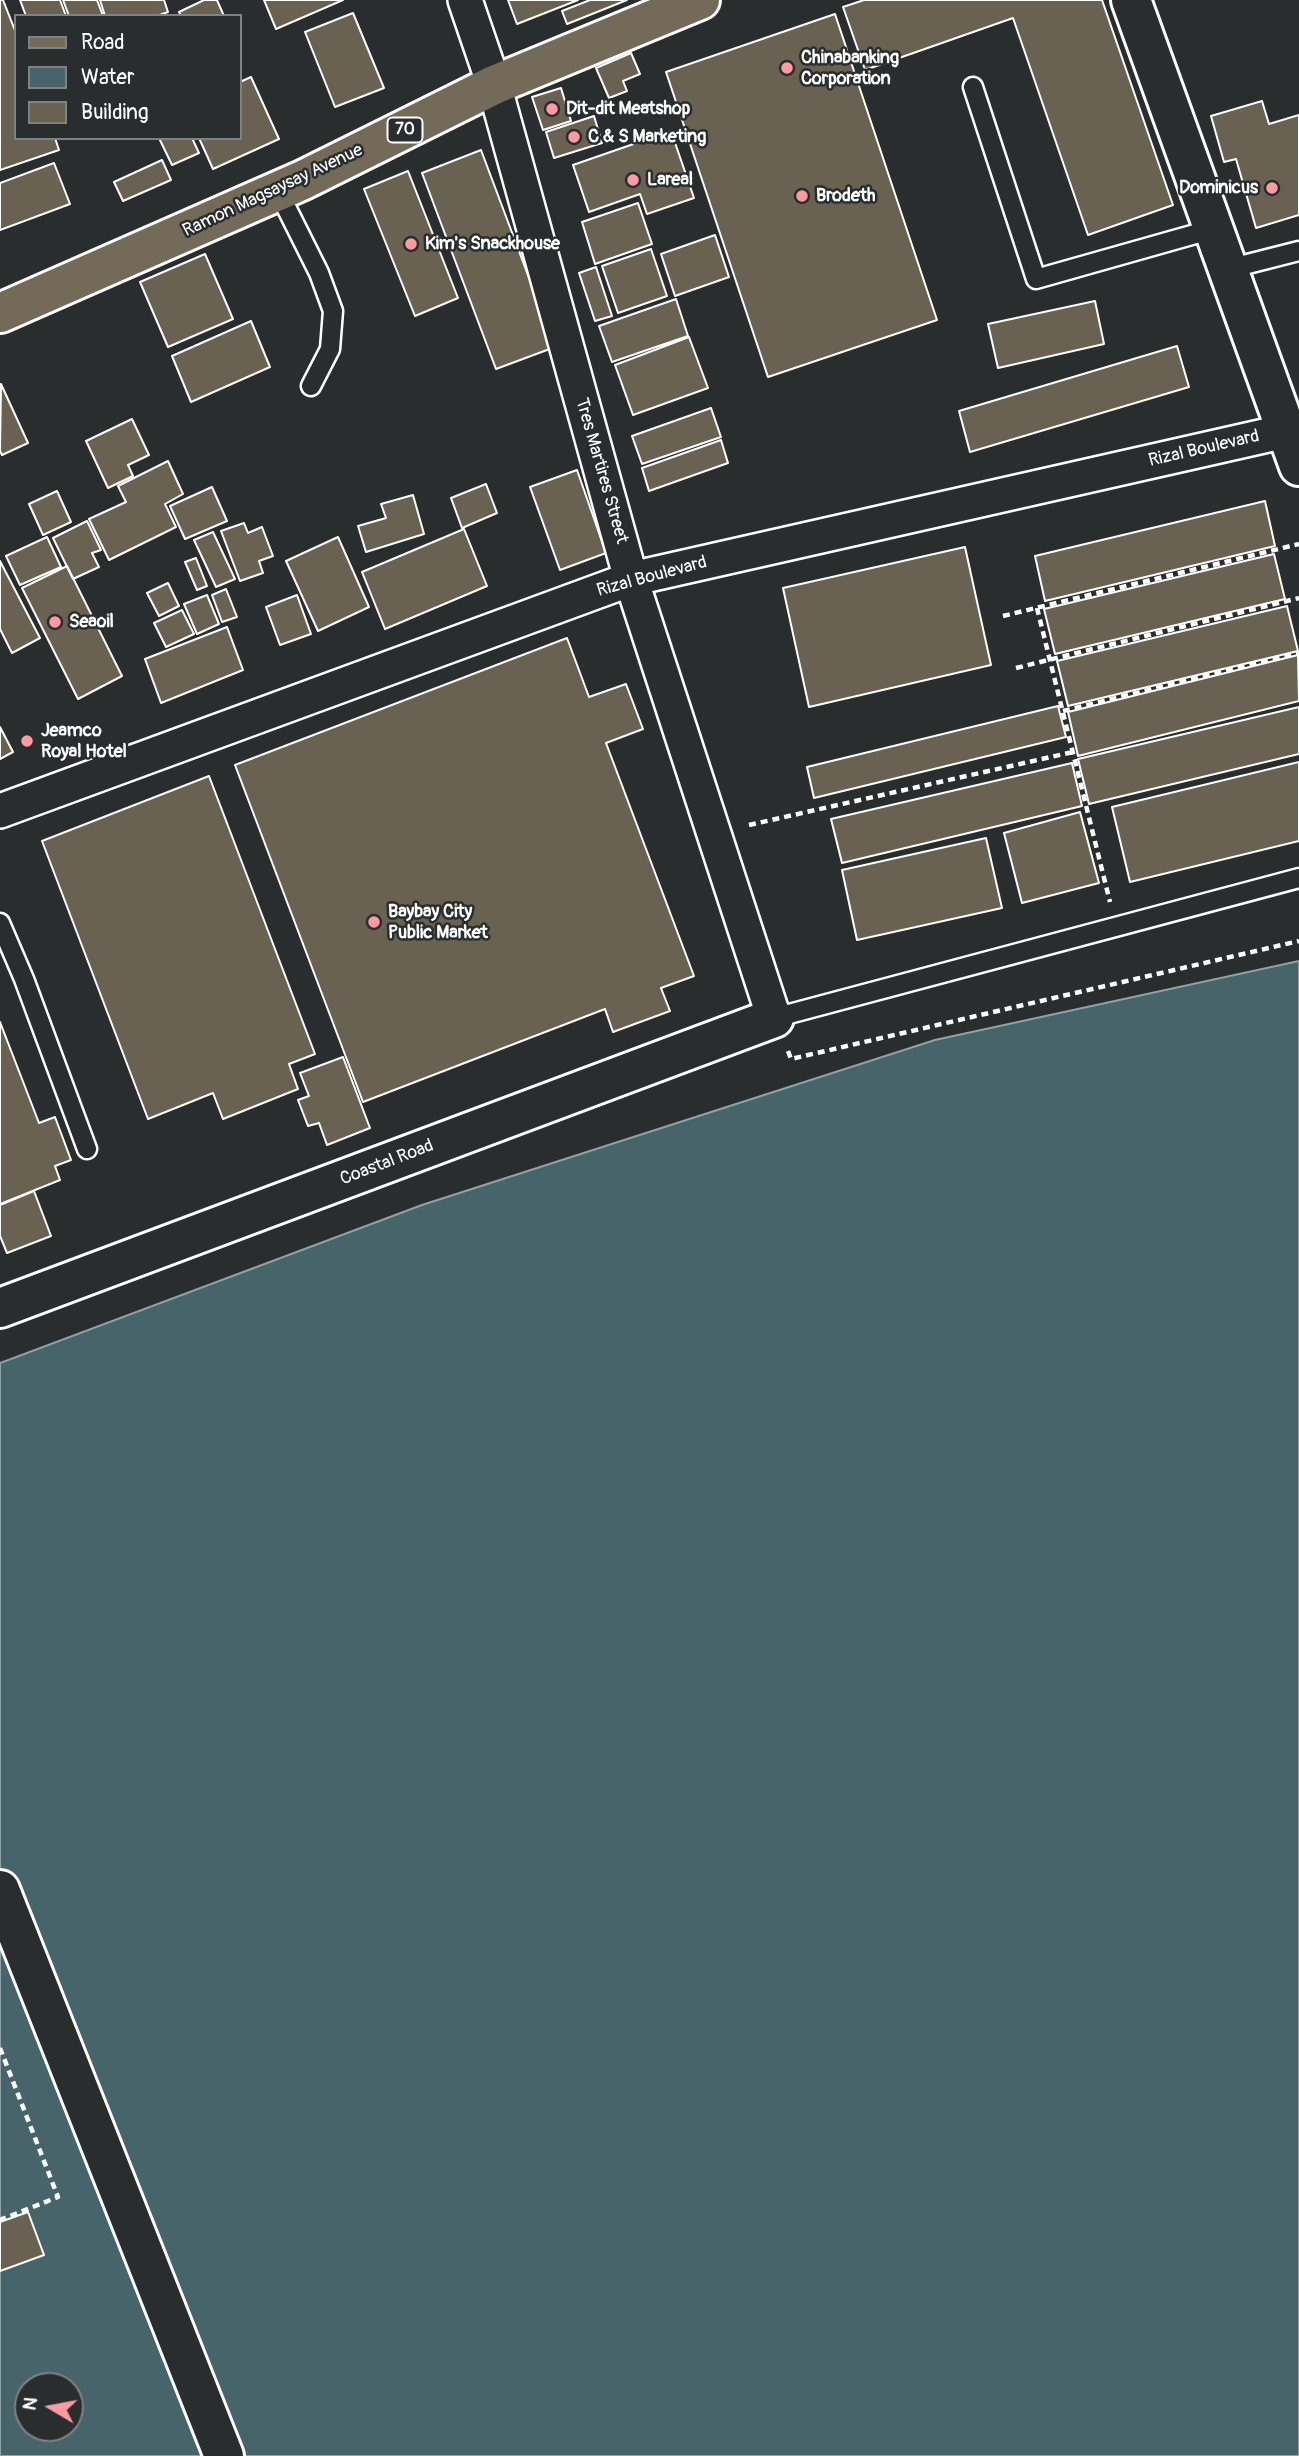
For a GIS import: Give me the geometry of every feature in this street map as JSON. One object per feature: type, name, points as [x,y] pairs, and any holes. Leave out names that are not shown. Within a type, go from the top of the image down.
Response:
[{"type":"main road","name":"Ramon Magsaysay Avenue","points":[[0,313],[278,191],[494,85],[700,0]]},
{"type":"street","name":"Tres Martires Street","points":[[465,0],[494,85],[631,579],[774,1018]]},
{"type":"street","points":[[1131,0],[1227,269],[1295,441]]},
{"type":"street","name":"Rizal Boulevard","points":[[0,811],[631,579],[1295,441]]},
{"type":"street","name":"Coastal Road","points":[[0,1308],[774,1018]]},
{"type":"street","points":[[0,1890],[224,2456]]},
{"type":"lane","points":[[973,86],[1036,279],[1213,229]]},
{"type":"lane","points":[[278,191],[319,273],[333,311],[330,349],[311,386]]},
{"type":"lane","points":[[1227,269],[1299,251]]},
{"type":"lane","points":[[774,1018],[1299,878]]},
{"type":"lane","points":[[0,923],[24,979],[87,1149]]},
{"type":"path","points":[[1003,616],[1299,544]]},
{"type":"path","points":[[1016,668],[1299,598]]},
{"type":"path","points":[[1037,608],[1116,927]]},
{"type":"path","points":[[1063,711],[1299,653]]},
{"type":"path","points":[[714,833],[1073,752]]},
{"type":"path","points":[[791,1059],[1299,941]]},
{"type":"path","points":[[0,2048],[58,2197],[0,2220]]},
{"type":"water","points":[[1299,961],[1299,2456],[0,2456],[0,1363],[422,1205],[935,1040]]},
{"type":"building","points":[[0,0],[3,0],[14,28],[14,140],[56,140],[59,150],[0,170]]},
{"type":"building","points":[[20,0],[60,0],[65,14],[25,14]]},
{"type":"building","points":[[63,0],[97,0],[102,14],[68,14]]},
{"type":"building","points":[[100,0],[164,0],[168,12],[162,14],[104,14]]},
{"type":"building","points":[[204,0],[217,0],[223,14],[180,14],[179,12]]},
{"type":"building","points":[[264,0],[343,0],[276,29]]},
{"type":"building","points":[[508,0],[578,0],[517,24]]},
{"type":"building","points":[[590,0],[627,0],[567,24],[562,11]]},
{"type":"building","points":[[864,0],[1102,0],[1173,205],[1088,235],[1013,18],[865,70],[843,7]]},
{"type":"building","points":[[353,13],[384,88],[335,107],[305,32]]},
{"type":"building","name":"Brodeth","points":[[835,14],[937,320],[768,377],[666,72]]},
{"type":"building","points":[[631,53],[640,74],[623,81],[627,91],[609,98],[596,68]]},
{"type":"building","points":[[251,77],[279,139],[213,169],[200,140],[242,140],[242,81]]},
{"type":"building","name":"Dit-dit Meatshop","points":[[561,88],[571,121],[543,130],[532,97]]},
{"type":"building","name":"Dominicus","points":[[1262,101],[1269,124],[1299,115],[1299,215],[1256,228],[1236,159],[1224,162],[1211,116]]},
{"type":"building","name":"C & S Marketing","points":[[594,116],[602,143],[554,158],[546,132]]},
{"type":"building","name":"Lareal","points":[[671,131],[694,198],[647,214],[640,194],[589,212],[573,165]]},
{"type":"building","points":[[160,140],[193,140],[199,153],[172,165]]},
{"type":"building","points":[[481,150],[555,347],[496,369],[422,173]]},
{"type":"building","points":[[162,160],[171,180],[123,201],[114,182]]},
{"type":"building","points":[[54,163],[70,204],[0,230],[0,183]]},
{"type":"building","name":"Kim's Snackhouse","points":[[408,171],[458,298],[415,316],[364,189]]},
{"type":"building","points":[[638,203],[652,244],[595,264],[582,222]]},
{"type":"building","points":[[715,235],[729,277],[675,296],[661,254]]},
{"type":"building","points":[[651,249],[667,296],[618,313],[602,266]]},
{"type":"building","points":[[205,254],[233,319],[168,347],[140,282]]},
{"type":"building","points":[[596,267],[612,316],[595,321],[579,273]]},
{"type":"building","points":[[676,299],[688,336],[612,362],[599,326]]},
{"type":"building","points":[[1095,301],[1104,344],[998,368],[988,324]]},
{"type":"building","points":[[251,321],[270,367],[191,402],[172,356]]},
{"type":"building","points":[[689,337],[708,388],[633,415],[615,365]]},
{"type":"building","points":[[1177,346],[1189,387],[970,452],[959,411]]},
{"type":"building","points":[[1,384],[28,443],[2,455],[0,451]]},
{"type":"building","points":[[711,408],[721,437],[642,464],[632,436]]},
{"type":"building","points":[[132,419],[149,455],[128,465],[133,476],[108,488],[86,441]]},
{"type":"building","points":[[721,440],[728,463],[649,491],[642,468]]},
{"type":"building","points":[[168,461],[183,494],[165,504],[176,527],[109,560],[89,519],[126,502],[118,486]]},
{"type":"building","points":[[577,470],[606,553],[560,570],[530,487]]},
{"type":"building","points":[[486,484],[497,513],[462,528],[451,498]]},
{"type":"building","points":[[212,487],[227,521],[185,539],[170,506]]},
{"type":"building","points":[[57,491],[71,522],[43,535],[29,504]]},
{"type":"building","points":[[413,495],[424,534],[366,552],[358,526],[386,518],[381,504]]},
{"type":"building","points":[[1265,501],[1275,546],[1045,601],[1035,556]]},
{"type":"building","points":[[87,521],[101,550],[92,553],[99,567],[73,579],[53,538]]},
{"type":"building","points":[[244,523],[248,533],[262,527],[273,556],[259,561],[263,573],[240,581],[221,531]]},
{"type":"building","points":[[464,529],[487,586],[385,629],[362,572]]},
{"type":"building","points":[[213,532],[235,579],[216,587],[194,540]]},
{"type":"building","points":[[47,537],[61,567],[20,585],[6,556]]},
{"type":"building","points":[[338,537],[369,607],[318,631],[286,561]]},
{"type":"building","points":[[965,547],[991,665],[809,707],[783,588]]},
{"type":"building","points":[[1274,554],[1285,599],[1055,654],[1044,609]]},
{"type":"building","points":[[196,558],[207,586],[197,590],[185,562]]},
{"type":"building","points":[[0,561],[40,638],[12,653],[0,629]]},
{"type":"building","points":[[67,566],[122,676],[78,699],[22,588]]},
{"type":"building","points":[[168,583],[179,606],[159,616],[147,593]]},
{"type":"building","points":[[226,589],[237,617],[222,622],[212,595]]},
{"type":"building","points":[[207,595],[219,624],[197,634],[184,604]]},
{"type":"building","points":[[297,595],[311,634],[280,645],[266,607]]},
{"type":"building","points":[[1287,606],[1298,651],[1068,706],[1057,661]]},
{"type":"building","points":[[182,610],[194,634],[166,647],[154,623]]},
{"type":"building","points":[[227,627],[243,670],[161,703],[145,659]]},
{"type":"building","points":[[567,638],[589,697],[626,684],[643,729],[606,743],[694,976],[661,988],[670,1011],[613,1032],[605,1009],[363,1102],[235,765]]},
{"type":"building","points":[[1298,655],[1299,701],[1078,756],[1068,712]]},
{"type":"building","points":[[1058,706],[1066,737],[814,798],[807,767]]},
{"type":"building","points":[[1299,707],[1299,754],[1089,804],[1078,759]]},
{"type":"building","points":[[0,727],[13,752],[0,759]]},
{"type":"building","points":[[1299,762],[1299,841],[1130,882],[1112,807]]},
{"type":"building","points":[[1072,763],[1082,806],[842,863],[831,819]]},
{"type":"building","points":[[209,776],[315,1054],[289,1064],[298,1089],[223,1119],[213,1093],[148,1119],[42,841]]},
{"type":"building","points":[[1080,812],[1099,883],[1022,903],[1004,833]]},
{"type":"building","points":[[986,838],[1002,908],[857,940],[842,870]]},
{"type":"building","points":[[0,1022],[39,1123],[55,1117],[71,1160],[55,1166],[60,1180],[0,1204]]},
{"type":"building","points":[[343,1057],[370,1128],[327,1145],[319,1123],[308,1126],[298,1100],[309,1096],[300,1073]]},
{"type":"building","points":[[34,1191],[51,1236],[7,1253],[0,1236],[0,1205]]},
{"type":"building","points":[[28,2212],[44,2255],[0,2271],[0,2222]]},
{"type":"place","name":"Chinabanking Corporation","points":[[787,68]]},
{"type":"place","name":"Dit-dit Meatshop","points":[[552,109]]},
{"type":"place","name":"C & S Marketing","points":[[574,137]]},
{"type":"place","name":"Lareal","points":[[633,180]]},
{"type":"place","name":"Dominicus","points":[[1272,188]]},
{"type":"place","name":"Brodeth","points":[[802,196]]},
{"type":"place","name":"Kim's Snackhouse","points":[[411,244]]},
{"type":"place","name":"Seaoil","points":[[55,622]]},
{"type":"place","name":"Jeamco Royal Hotel","points":[[27,741]]},
{"type":"place","name":"Baybay City Public Market","points":[[374,922]]}]
